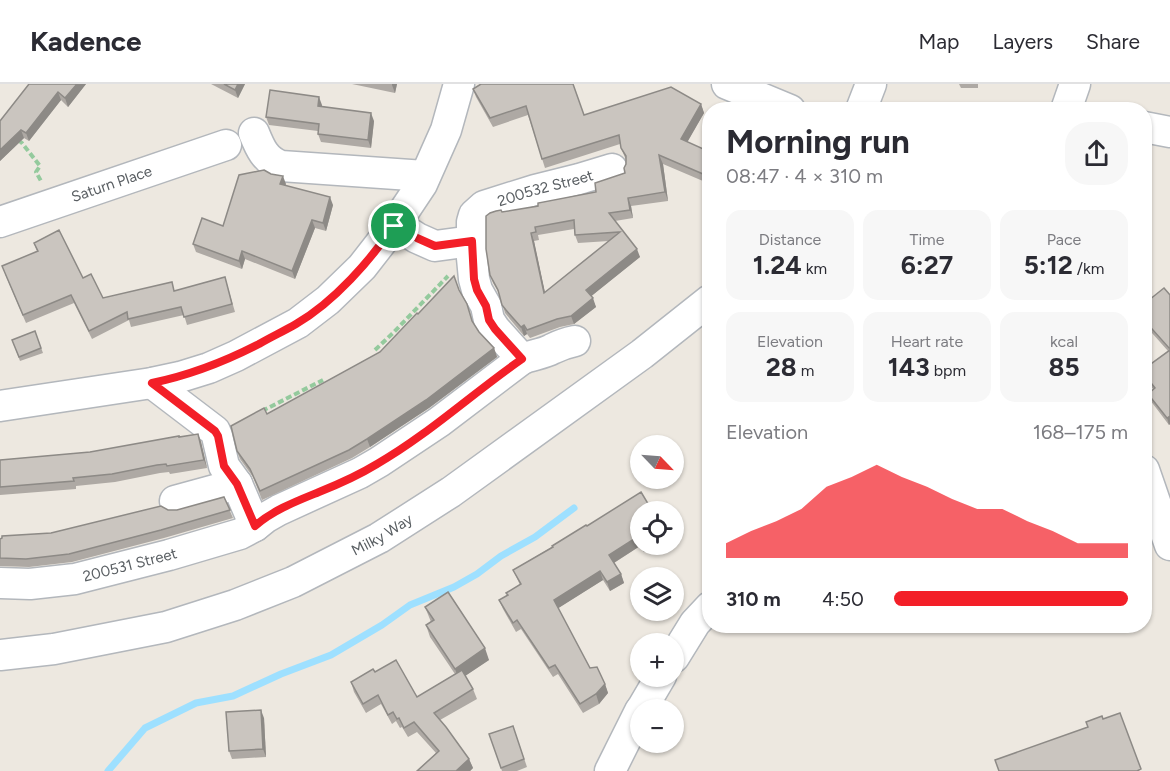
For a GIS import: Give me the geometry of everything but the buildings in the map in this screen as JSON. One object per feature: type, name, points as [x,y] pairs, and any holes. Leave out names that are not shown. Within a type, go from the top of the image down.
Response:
[{"type":"street","points":[[0,406],[180,377],[236,356],[298,323],[328,300],[362,267],[422,184],[446,130],[459,84]]},
{"type":"street","points":[[727,84],[771,102]]},
{"type":"street","points":[[864,102],[871,84]]},
{"type":"street","points":[[1069,102],[1076,84]]},
{"type":"street","points":[[254,133],[266,156],[281,166],[425,176]]},
{"type":"street","name":"Saturn Place","points":[[0,222],[226,145]]},
{"type":"street","name":"200532 Street","points":[[522,359],[489,320],[486,306],[477,290],[472,249],[474,215],[484,206],[612,169]]},
{"type":"street","points":[[395,224],[435,246],[472,249]]},
{"type":"street","name":"Milky Way","points":[[0,655],[54,649],[166,627],[235,605],[293,582],[379,538],[451,492],[642,354],[702,306]]},
{"type":"street","name":"200531 Street","points":[[0,583],[30,584],[75,579],[230,537],[255,526],[279,510],[380,462],[439,422],[522,359],[575,341]]},
{"type":"street","points":[[152,383],[215,431],[224,466],[237,484],[255,526]]},
{"type":"street","points":[[175,501],[237,484]]},
{"type":"street","points":[[1152,493],[1170,545]]},
{"type":"street","points":[[684,641],[702,616]]},
{"type":"street","points":[[610,771],[630,732]]},
{"type":"path","points":[[15,138],[22,143],[40,166],[36,172],[54,203]]},
{"type":"path","points":[[375,350],[472,249]]},
{"type":"path","points":[[258,413],[323,380]]},
{"type":"waterway","points":[[108,771],[145,728],[196,703],[233,696],[331,655],[382,625],[410,605],[454,587],[477,574],[501,556],[535,537],[574,508]]},
{"type":"route","points":[[395,224],[435,246],[472,241],[474,279],[486,306],[489,320],[522,359],[439,422],[380,462],[279,510],[255,526],[237,484],[224,466],[215,431],[152,383],[208,368],[298,323],[328,300],[362,267],[394,226],[395,224]]}]
